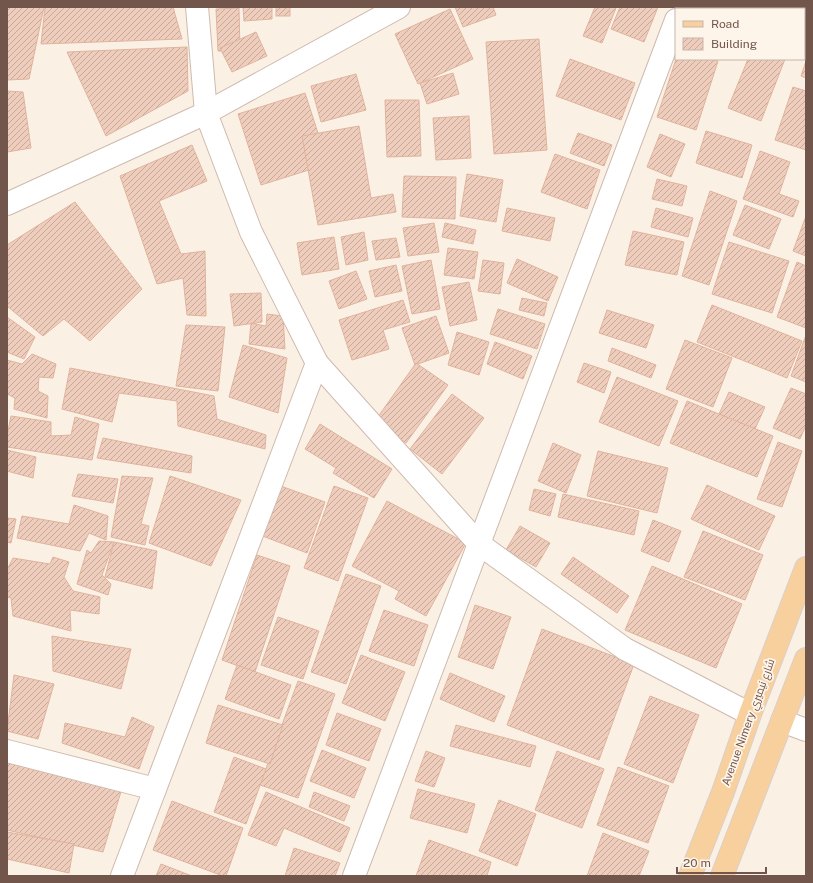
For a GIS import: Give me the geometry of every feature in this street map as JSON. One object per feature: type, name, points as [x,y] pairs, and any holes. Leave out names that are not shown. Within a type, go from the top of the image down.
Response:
[{"type":"main road","name":"Avenue Nimery شارع نيميري","points":[[690,876],[723,792],[750,714],[806,568]]},
{"type":"main road","points":[[722,876],[806,659]]},
{"type":"street","points":[[197,7],[206,113],[252,232],[318,363],[479,544],[625,649],[750,714]]},
{"type":"street","points":[[7,204],[206,113],[399,7]]},
{"type":"street","points":[[354,876],[675,23]]},
{"type":"street","points":[[122,876],[318,363]]},
{"type":"street","points":[[782,721],[806,730]]},
{"type":"street","points":[[7,751],[155,789]]},
{"type":"building","points":[[7,7],[44,7],[29,79],[7,80]]},
{"type":"building","points":[[45,7],[173,7],[182,39],[41,44]]},
{"type":"building","points":[[243,7],[272,7],[272,19],[244,21]]},
{"type":"building","points":[[276,7],[290,7],[290,16],[276,16]]},
{"type":"building","points":[[455,7],[493,7],[496,15],[463,27]]},
{"type":"building","points":[[595,7],[616,8],[602,43],[583,36]]},
{"type":"building","points":[[620,7],[658,7],[644,42],[611,29]]},
{"type":"building","points":[[699,7],[749,7],[748,8]]},
{"type":"building","points":[[758,7],[800,7],[800,8]]},
{"type":"building","points":[[239,8],[240,51],[218,51],[216,9]]},
{"type":"building","points":[[450,9],[473,59],[418,84],[395,34]]},
{"type":"building","points":[[256,32],[267,56],[232,72],[220,48]]},
{"type":"building","points":[[539,39],[547,150],[494,154],[486,42]]},
{"type":"building","points":[[187,47],[188,91],[106,136],[67,52]]},
{"type":"building","points":[[570,59],[635,83],[621,120],[556,96]]},
{"type":"building","points":[[676,60],[718,61],[696,130],[657,117]]},
{"type":"building","points":[[748,60],[785,60],[761,121],[728,108]]},
{"type":"building","points":[[806,61],[806,78],[801,76]]},
{"type":"building","points":[[453,73],[459,94],[427,104],[420,83]]},
{"type":"building","points":[[356,74],[366,110],[321,122],[311,86]]},
{"type":"building","points":[[793,87],[806,91],[806,150],[775,140]]},
{"type":"building","points":[[7,91],[23,92],[31,148],[7,152]]},
{"type":"building","points":[[305,93],[328,164],[261,185],[238,114]]},
{"type":"building","points":[[385,100],[419,100],[421,156],[387,157]]},
{"type":"building","points":[[469,116],[471,158],[436,160],[433,118]]},
{"type":"building","points":[[359,126],[371,198],[393,194],[396,212],[318,225],[302,136]]},
{"type":"building","points":[[706,131],[752,145],[742,178],[696,163]]},
{"type":"building","points":[[578,133],[612,145],[604,166],[570,153]]},
{"type":"building","points":[[660,134],[685,144],[671,177],[647,167]]},
{"type":"building","points":[[192,145],[207,181],[159,201],[181,254],[205,251],[206,316],[187,315],[183,278],[157,284],[120,176]]},
{"type":"building","points":[[760,151],[790,162],[779,194],[799,201],[793,217],[743,199]]},
{"type":"building","points":[[555,154],[600,170],[587,209],[541,192]]},
{"type":"building","points":[[467,174],[503,180],[496,222],[460,216]]},
{"type":"building","points":[[404,176],[456,177],[455,219],[402,217]]},
{"type":"building","points":[[657,179],[687,186],[682,206],[652,199]]},
{"type":"building","points":[[710,191],[737,201],[709,285],[682,276]]},
{"type":"building","points":[[75,202],[142,289],[90,341],[64,319],[43,336],[7,306],[7,245]]},
{"type":"building","points":[[745,205],[781,219],[769,249],[733,235]]},
{"type":"building","points":[[507,208],[555,218],[550,241],[502,231]]},
{"type":"building","points":[[656,208],[693,218],[688,237],[651,227]]},
{"type":"building","points":[[806,216],[806,256],[793,251]]},
{"type":"building","points":[[434,223],[439,252],[408,256],[403,228]]},
{"type":"building","points":[[445,223],[476,230],[473,244],[442,237]]},
{"type":"building","points":[[633,231],[684,242],[677,275],[625,265]]},
{"type":"building","points":[[364,232],[368,260],[346,265],[341,237]]},
{"type":"building","points":[[334,237],[339,269],[302,275],[297,243]]},
{"type":"building","points":[[396,238],[400,257],[376,260],[372,241]]},
{"type":"building","points":[[729,242],[789,261],[772,313],[712,294]]},
{"type":"building","points":[[448,248],[478,252],[474,279],[444,275]]},
{"type":"building","points":[[517,259],[558,277],[548,301],[507,283]]},
{"type":"building","points":[[431,260],[440,309],[412,314],[402,266]]},
{"type":"building","points":[[483,260],[504,263],[500,294],[478,291]]},
{"type":"building","points":[[797,262],[806,266],[806,328],[777,317]]},
{"type":"building","points":[[396,265],[402,291],[375,297],[369,271]]},
{"type":"building","points":[[356,271],[367,299],[339,309],[329,281]]},
{"type":"building","points":[[469,282],[477,320],[450,326],[442,287]]},
{"type":"building","points":[[261,293],[262,322],[234,326],[230,294]]},
{"type":"building","points":[[522,298],[547,303],[544,316],[519,310]]},
{"type":"building","points":[[403,300],[410,322],[383,330],[389,349],[352,360],[339,320]]},
{"type":"building","points":[[712,305],[802,341],[787,378],[697,342]]},
{"type":"building","points":[[498,309],[545,324],[537,349],[490,334]]},
{"type":"building","points":[[607,310],[654,325],[646,348],[599,333]]},
{"type":"building","points":[[267,314],[283,316],[285,349],[249,344],[251,323],[266,326]]},
{"type":"building","points":[[436,316],[449,353],[415,365],[402,328]]},
{"type":"building","points":[[7,317],[35,337],[24,359],[7,352]]},
{"type":"building","points":[[186,325],[225,327],[218,391],[176,386]]},
{"type":"building","points":[[457,332],[489,342],[479,375],[448,365]]},
{"type":"building","points":[[806,335],[806,382],[791,376]]},
{"type":"building","points":[[685,340],[732,358],[713,407],[666,389]]},
{"type":"building","points":[[495,342],[532,356],[523,379],[487,364]]},
{"type":"building","points":[[243,345],[287,358],[278,413],[229,397]]},
{"type":"building","points":[[612,348],[656,365],[651,378],[608,361]]},
{"type":"building","points":[[32,354],[56,364],[53,378],[39,377],[38,391],[48,396],[47,418],[14,409],[15,398],[7,394],[7,360],[22,364]]},
{"type":"building","points":[[416,363],[448,385],[406,443],[375,421]]},
{"type":"building","points":[[584,363],[611,372],[604,393],[577,382]]},
{"type":"building","points":[[70,368],[214,396],[217,419],[266,435],[265,449],[178,426],[177,401],[119,393],[112,422],[62,409]]},
{"type":"building","points":[[617,377],[678,401],[659,446],[599,422]]},
{"type":"building","points":[[791,388],[806,394],[806,425],[800,439],[773,428]]},
{"type":"building","points":[[729,392],[765,407],[755,429],[719,414]]},
{"type":"building","points":[[452,394],[484,418],[442,474],[410,449]]},
{"type":"building","points":[[687,401],[773,436],[757,477],[670,443]]},
{"type":"building","points":[[11,416],[51,422],[51,436],[71,435],[75,417],[99,424],[92,460],[7,447],[7,436]]},
{"type":"building","points":[[320,424],[392,469],[374,498],[333,473],[336,468],[305,449]]},
{"type":"building","points":[[103,438],[192,456],[191,473],[97,458]]},
{"type":"building","points":[[778,442],[802,451],[782,507],[757,499]]},
{"type":"building","points":[[553,443],[581,455],[566,493],[538,481]]},
{"type":"building","points":[[7,450],[36,457],[33,478],[7,471]]},
{"type":"building","points":[[598,451],[668,468],[657,513],[587,496]]},
{"type":"building","points":[[78,474],[118,479],[113,503],[72,496]]},
{"type":"building","points":[[122,476],[153,478],[141,524],[149,526],[145,545],[111,537]]},
{"type":"building","points":[[170,476],[241,500],[211,566],[149,543]]},
{"type":"building","points":[[278,485],[325,502],[307,553],[260,535]]},
{"type":"building","points":[[707,485],[775,516],[759,550],[691,519]]},
{"type":"building","points":[[334,486],[368,498],[338,581],[304,568]]},
{"type":"building","points":[[534,489],[556,494],[550,516],[529,510]]},
{"type":"building","points":[[563,494],[639,511],[634,535],[558,517]]},
{"type":"building","points":[[387,501],[466,543],[426,616],[395,599],[399,591],[352,566]]},
{"type":"building","points":[[74,505],[108,516],[106,540],[89,533],[80,551],[17,538],[22,516],[69,524]]},
{"type":"building","points":[[7,518],[16,519],[11,543],[7,542]]},
{"type":"building","points":[[653,520],[681,531],[669,562],[641,551]]},
{"type":"building","points":[[520,526],[550,543],[536,567],[506,550]]},
{"type":"building","points":[[703,531],[763,555],[745,600],[684,577]]},
{"type":"building","points":[[99,541],[114,542],[102,575],[111,584],[108,595],[77,584],[87,550],[91,553]]},
{"type":"building","points":[[114,542],[157,551],[152,589],[105,577]]},
{"type":"building","points":[[257,555],[290,566],[255,672],[222,660]]},
{"type":"building","points":[[53,557],[69,562],[64,577],[73,591],[100,597],[99,614],[70,610],[71,631],[13,616],[11,598],[7,597],[7,570],[13,558],[50,564]]},
{"type":"building","points":[[573,557],[629,596],[617,613],[561,574]]},
{"type":"building","points":[[652,566],[742,604],[716,668],[625,630]]},
{"type":"building","points":[[346,574],[381,586],[346,684],[311,672]]},
{"type":"building","points":[[475,605],[511,617],[493,669],[458,657]]},
{"type":"building","points":[[384,610],[428,625],[414,666],[369,651]]},
{"type":"building","points":[[278,617],[319,631],[303,679],[261,665]]},
{"type":"building","points":[[542,629],[634,664],[599,760],[507,725]]},
{"type":"building","points":[[52,636],[131,649],[121,689],[53,671]]},
{"type":"building","points":[[361,655],[405,672],[385,721],[342,703]]},
{"type":"building","points":[[237,665],[291,685],[279,719],[225,699]]},
{"type":"building","points":[[450,673],[505,696],[494,722],[440,699]]},
{"type":"building","points":[[14,675],[54,684],[38,739],[7,731]]},
{"type":"building","points":[[298,681],[335,694],[298,798],[260,785]]},
{"type":"building","points":[[650,696],[699,715],[673,783],[624,764]]},
{"type":"building","points":[[218,705],[283,725],[270,764],[206,743]]},
{"type":"building","points":[[337,713],[381,729],[369,761],[326,745]]},
{"type":"building","points":[[132,717],[154,727],[139,769],[62,743],[65,723],[125,737]]},
{"type":"building","points":[[456,725],[536,746],[530,767],[450,746]]},
{"type":"building","points":[[322,750],[366,768],[354,798],[310,781]]},
{"type":"building","points":[[426,751],[445,758],[434,787],[415,781]]},
{"type":"building","points":[[557,751],[604,769],[582,828],[535,810]]},
{"type":"building","points":[[7,757],[122,788],[103,852],[7,830]]},
{"type":"building","points":[[234,757],[266,769],[246,824],[214,812]]},
{"type":"building","points":[[618,767],[669,786],[648,843],[597,825]]},
{"type":"building","points":[[418,789],[475,804],[467,833],[410,818]]},
{"type":"building","points":[[266,792],[350,828],[340,852],[284,828],[276,846],[248,835]]},
{"type":"building","points":[[314,792],[350,806],[344,821],[309,807]]},
{"type":"building","points":[[499,800],[536,814],[517,866],[479,851]]},
{"type":"building","points":[[172,801],[243,828],[226,876],[153,850]]},
{"type":"building","points":[[7,832],[74,844],[69,873],[7,859]]},
{"type":"building","points":[[603,833],[649,851],[639,876],[587,876]]},
{"type":"building","points":[[429,840],[491,862],[487,876],[416,876]]},
{"type":"building","points":[[294,848],[340,863],[335,876],[285,876]]},
{"type":"building","points":[[161,864],[192,876],[156,876]]}]
